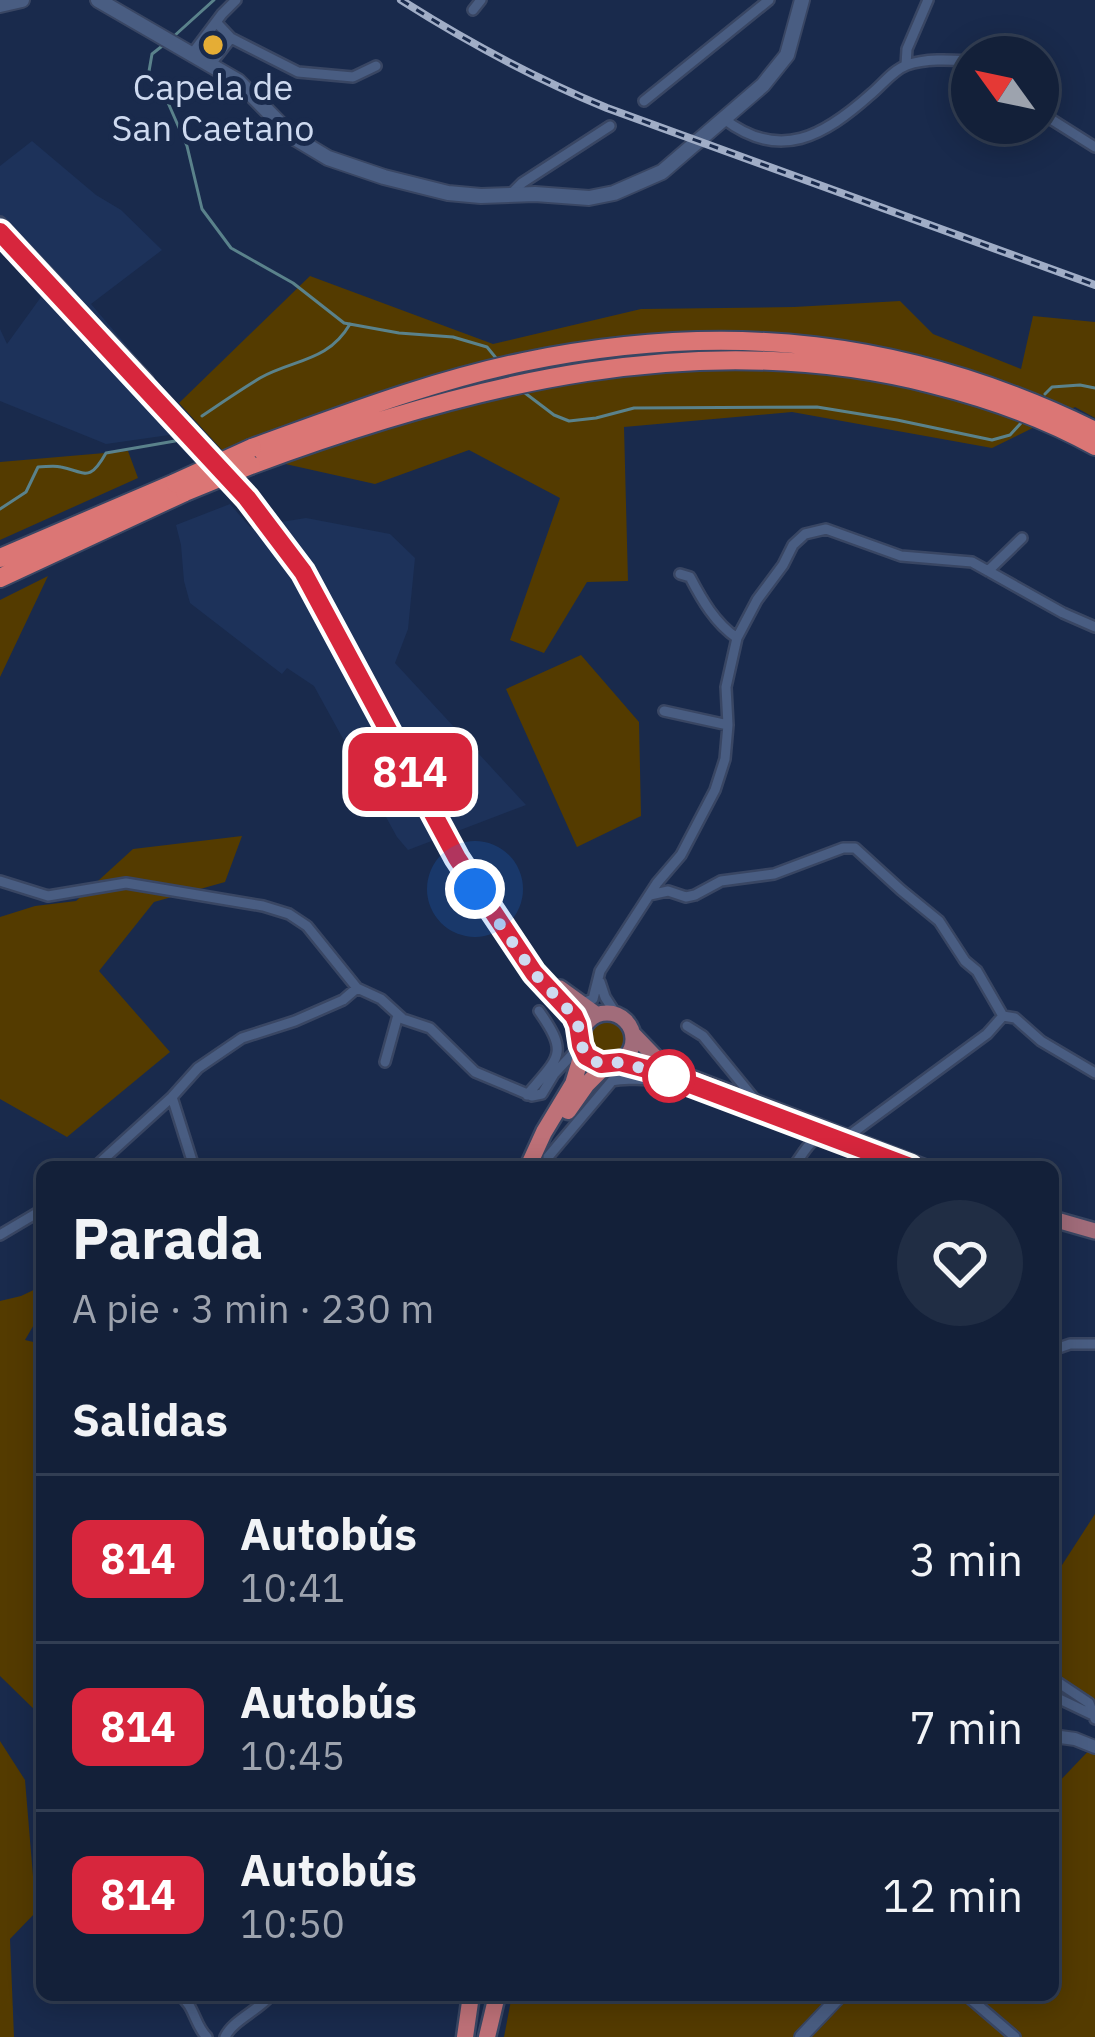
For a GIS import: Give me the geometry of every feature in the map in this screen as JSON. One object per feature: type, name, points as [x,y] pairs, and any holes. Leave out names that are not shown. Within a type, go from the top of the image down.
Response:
[{"type":"highway","points":[[0,558],[180,488],[340,416],[521,362],[602,348],[684,340],[767,340],[850,351],[972,380],[1095,431]]},
{"type":"highway","points":[[252,457],[470,395],[614,368],[735,358],[819,362],[896,375],[1004,405],[1095,446]]},
{"type":"highway","points":[[0,578],[180,488]]},
{"type":"highway","points":[[537,1161],[581,1045]]},
{"type":"highway","points":[[538,1161],[587,1084],[613,1063]]},
{"type":"highway","points":[[465,2037],[470,2001]]},
{"type":"highway","points":[[487,2037],[496,2001]]},
{"type":"main road","points":[[3,3],[22,0]]},
{"type":"main road","points":[[98,0],[246,88],[297,141],[328,158],[448,193],[580,198],[614,193],[662,172],[724,119],[771,77],[787,55],[802,0]]},
{"type":"main road","points":[[0,234],[247,498],[303,572],[457,858],[534,973],[574,1016],[590,1060],[667,1076],[893,1161]]},
{"type":"main road","points":[[515,946],[580,1004],[627,1022],[660,1062],[736,1087],[758,1105],[853,1136],[909,1161]]},
{"type":"main road","points":[[581,1045],[585,1024],[604,1014]]},
{"type":"main road","points":[[613,1063],[629,1053],[633,1034]]},
{"type":"main road","points":[[1059,1218],[1091,1229]]},
{"type":"street","points":[[192,55],[236,0]]},
{"type":"street","points":[[644,101],[769,0]]},
{"type":"street","points":[[906,65],[907,49],[928,0]]},
{"type":"street","points":[[216,22],[231,38],[309,75],[353,76],[376,66]]},
{"type":"street","points":[[211,65],[231,38]]},
{"type":"street","points":[[724,119],[753,137],[807,139],[842,118],[906,65],[951,61]]},
{"type":"street","points":[[1059,124],[1095,147]]},
{"type":"street","points":[[512,193],[610,126]]},
{"type":"street","points":[[0,222],[139,370],[201,448]]},
{"type":"street","points":[[580,1004],[593,999],[600,971],[681,855],[715,790],[725,759],[726,687],[736,638],[793,545],[805,534],[826,529],[901,556],[972,562],[1095,628]]},
{"type":"street","points":[[988,571],[1022,538]]},
{"type":"street","points":[[680,574],[694,581],[700,598],[736,638]]},
{"type":"street","points":[[664,711],[728,725]]},
{"type":"street","points":[[649,896],[668,891],[695,895],[721,881],[774,874],[843,848],[855,848],[939,921],[1003,1016]]},
{"type":"street","points":[[0,881],[48,896],[126,883],[236,899],[289,914],[307,926],[357,988],[381,999],[412,1024],[430,1028],[475,1072],[527,1094],[542,1094],[569,1071]]},
{"type":"street","points":[[600,971],[604,1014]]},
{"type":"street","points":[[102,1161],[198,1068],[242,1038],[295,1021],[343,1000],[357,988]]},
{"type":"street","points":[[596,989],[604,1014]]},
{"type":"street","points":[[527,1094],[559,1049],[558,1038],[538,1011]]},
{"type":"street","points":[[385,1062],[398,1016]]},
{"type":"street","points":[[1003,1016],[1015,1018],[1041,1041],[1095,1073]]},
{"type":"street","points":[[853,1136],[987,1034],[1003,1016]]},
{"type":"street","points":[[687,1026],[703,1036],[736,1087]]},
{"type":"street","points":[[539,1161],[613,1081],[649,1082],[667,1076]]},
{"type":"street","points":[[172,1097],[192,1161]]},
{"type":"street","points":[[798,1161],[817,1135]]},
{"type":"street","points":[[0,1234],[36,1213]]},
{"type":"street","points":[[1059,1348],[1095,1344]]},
{"type":"street","points":[[1059,1681],[1089,1703],[1095,1717]]},
{"type":"street","points":[[1059,1699],[1095,1717]]},
{"type":"street","points":[[1059,1737],[1095,1746]]},
{"type":"street","points":[[186,2001],[207,2037]]},
{"type":"street","points":[[225,2037],[266,2001]]},
{"type":"street","points":[[801,2037],[835,2001]]},
{"type":"street","points":[[973,2001],[1015,2037]]},
{"type":"shaded area","points":[[32,141],[121,210],[162,250],[91,304],[203,435],[222,450],[194,462],[169,435],[106,444],[0,401],[0,329],[7,344],[41,297],[0,250],[0,166]]},
{"type":"shaded area","points":[[310,276],[493,344],[641,309],[900,301],[933,334],[1021,369],[1033,316],[1095,322],[1095,418],[1075,407],[992,448],[792,412],[624,427],[628,581],[587,582],[544,653],[510,640],[560,498],[469,450],[375,484],[222,450],[179,403]]},
{"type":"shaded area","points":[[128,451],[138,478],[0,540],[0,462]]},
{"type":"shaded area","points":[[230,504],[250,527],[306,518],[390,534],[415,558],[408,629],[395,663],[526,805],[408,850],[314,686],[287,668],[282,674],[190,603],[176,525]]},
{"type":"shaded area","points":[[48,576],[0,677],[0,600]]},
{"type":"shaded area","points":[[581,655],[639,722],[641,816],[577,847],[506,689]]},
{"type":"shaded area","points":[[242,836],[225,882],[154,902],[99,971],[170,1052],[67,1137],[0,1099],[0,917],[76,901],[133,849]]},
{"type":"shaded area","points":[[606,1020],[619,1026],[625,1039],[619,1052],[606,1058],[593,1052],[587,1039],[593,1026]]},
{"type":"shaded area","points":[[36,1289],[36,1321],[25,1340],[36,1343],[36,1711],[0,1676],[0,1301]]},
{"type":"shaded area","points":[[1095,1514],[1095,1705],[1059,1674],[1059,1570]]},
{"type":"shaded area","points":[[0,1741],[25,1780],[36,1912],[10,1939],[14,2037],[0,2037]]},
{"type":"shaded area","points":[[1095,1744],[1095,2037],[504,2037],[511,2001],[1059,2001],[1059,1782]]},
{"type":"waterway","points":[[173,37],[214,0]]},
{"type":"waterway","points":[[166,43],[152,54],[148,77],[162,89],[187,146],[202,209],[231,248],[293,283],[344,323],[453,337],[487,347],[496,358]]},
{"type":"waterway","points":[[202,416],[260,378],[321,353],[350,324]]},
{"type":"waterway","points":[[1045,394],[1052,387],[1095,388]]},
{"type":"waterway","points":[[525,393],[569,421],[634,408],[817,407],[992,440],[1010,435],[1021,423]]},
{"type":"waterway","points":[[0,509],[26,492],[38,467],[86,473],[106,453],[175,441]]},
{"type":"railway","points":[[401,0],[501,58],[607,108],[1095,285]]},
{"type":"bus line","name":"814","points":[[0,232],[247,498],[283,543],[475,889],[534,973],[574,1016],[586,1056],[601,1064],[620,1062],[658,1072],[894,1161]]},
{"type":"place","name":"Capela de San Caetano","points":[[213,45]]},
{"type":"route","points":[[475,889],[534,973],[574,1016],[590,1060],[606,1065],[620,1062],[669,1076]]}]
